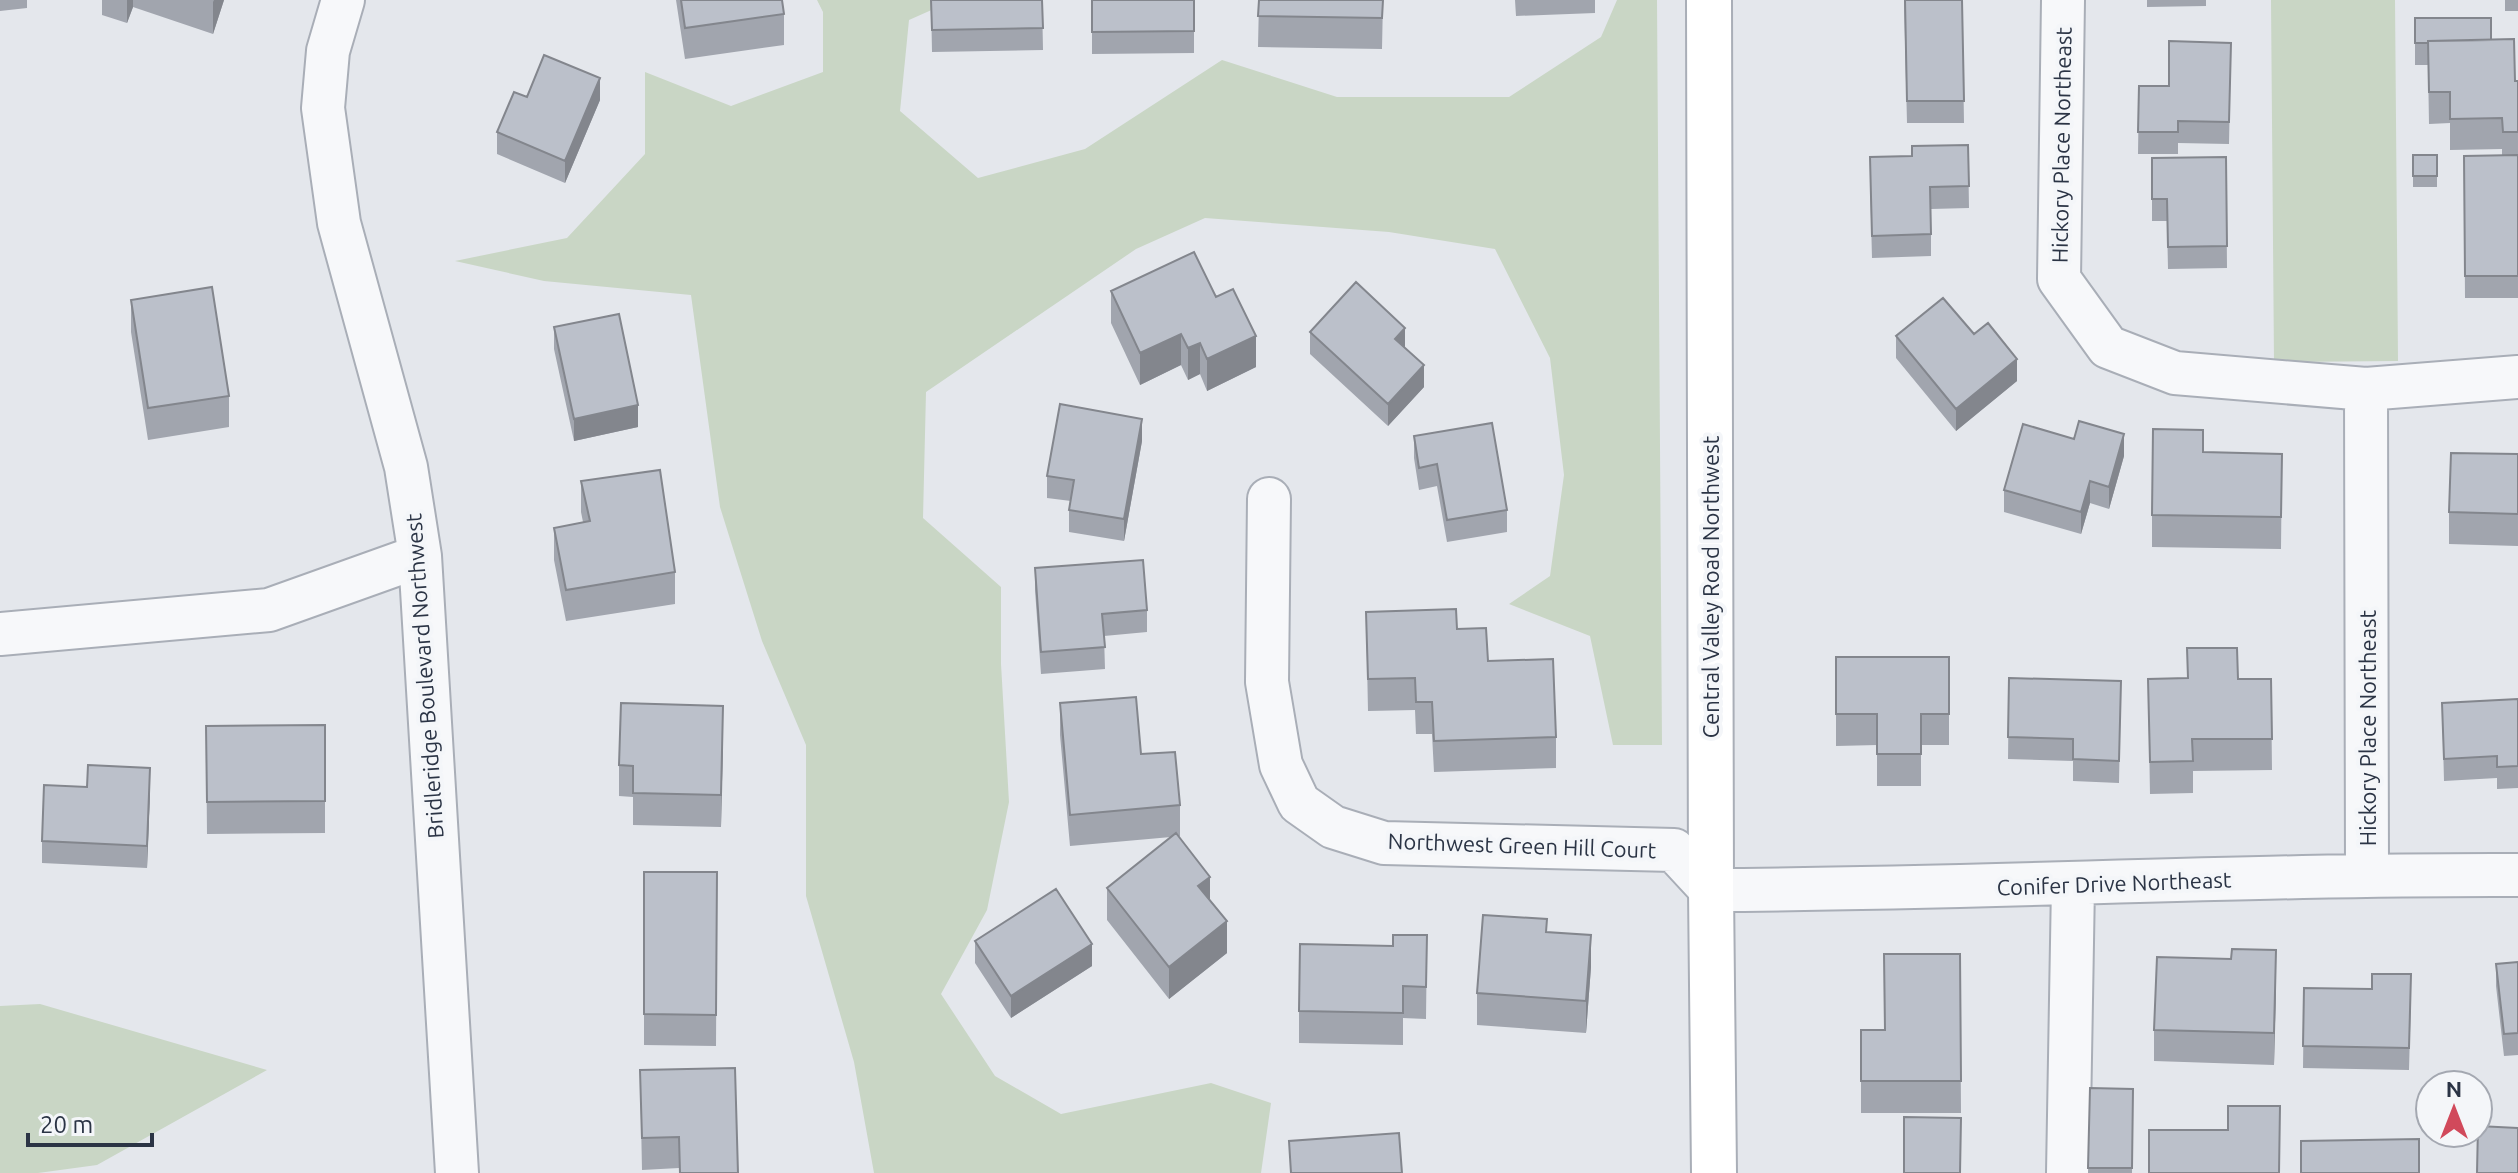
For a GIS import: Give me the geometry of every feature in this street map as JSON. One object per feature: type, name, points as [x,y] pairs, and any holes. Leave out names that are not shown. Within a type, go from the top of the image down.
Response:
[{"type":"main road","name":"Central Valley Road Northwest","points":[[1709,0],[1714,1173]]},
{"type":"street","name":"Bridleridge Boulevard Northwest","points":[[343,0],[328,51],[323,108],[339,223],[406,467],[420,556],[457,1173]]},
{"type":"street","name":"Hickory Place Northeast","points":[[2063,0],[2059,279],[2108,347],[2175,373],[2366,389],[2518,377]]},
{"type":"street","name":"Hickory Place Northeast","points":[[2366,389],[2367,874]]},
{"type":"street","name":"Northwest Green Hill Court","points":[[1269,499],[1267,682],[1281,765],[1299,803],[1333,827],[1384,843],[1674,850],[1711,890]]},
{"type":"street","points":[[0,634],[269,610],[420,556]]},
{"type":"street","name":"Conifer Drive Northeast","points":[[1711,890],[2073,885],[2367,874],[2518,875]]},
{"type":"street","points":[[2068,1173],[2073,885]]},
{"type":"green space","points":[[817,0],[954,0],[909,20],[900,111],[978,178],[1085,149],[1222,60],[1337,97],[1509,97],[1601,37],[1617,0],[1657,0],[1662,745],[1613,745],[1590,636],[1509,604],[1550,576],[1564,475],[1550,358],[1495,249],[1389,232],[1205,218],[1136,249],[926,392],[923,518],[1001,587],[1001,664],[1009,802],[987,910],[941,994],[995,1076],[1061,1114],[1211,1083],[1271,1103],[1261,1173],[874,1173],[854,1062],[806,896],[806,745],[762,641],[720,507],[691,295],[544,281],[455,261],[567,238],[645,154],[645,72],[731,106],[823,72],[823,12]]},
{"type":"green space","points":[[2271,0],[2395,0],[2398,361],[2274,362]]},
{"type":"green space","points":[[40,1004],[267,1070],[97,1165],[38,1173],[0,1173],[0,1006]]},
{"type":"building","points":[[681,0],[782,0],[784,14],[685,28]]},
{"type":"building","points":[[931,0],[1042,0],[1043,28],[932,30]]},
{"type":"building","points":[[1092,0],[1194,0],[1194,31],[1092,32]]},
{"type":"building","points":[[1259,0],[1383,0],[1382,18],[1258,16]]},
{"type":"building","points":[[1905,0],[1962,0],[1964,101],[1907,101]]},
{"type":"building","points":[[2415,18],[2491,18],[2491,40],[2415,43]]},
{"type":"building","points":[[2514,39],[2518,132],[2503,132],[2502,118],[2450,119],[2450,92],[2429,92],[2428,41]]},
{"type":"building","points":[[2169,41],[2231,43],[2229,122],[2178,121],[2178,132],[2138,132],[2139,86],[2169,86]]},
{"type":"building","points":[[544,55],[600,78],[565,161],[497,132],[514,92],[527,97]]},
{"type":"building","points":[[1968,145],[1969,186],[1930,187],[1931,234],[1872,236],[1870,157],[1912,156],[1912,146]]},
{"type":"building","points":[[2413,155],[2437,155],[2437,176],[2413,176]]},
{"type":"building","points":[[2518,155],[2518,276],[2465,276],[2464,156]]},
{"type":"building","points":[[2226,157],[2227,246],[2168,247],[2167,199],[2152,199],[2152,158]]},
{"type":"building","points":[[1194,252],[1216,297],[1233,289],[1256,336],[1207,359],[1200,343],[1188,348],[1181,334],[1140,353],[1111,291]]},
{"type":"building","points":[[1356,282],[1405,328],[1395,339],[1424,365],[1388,404],[1310,332]]},
{"type":"building","points":[[212,287],[229,396],[148,408],[131,300]]},
{"type":"building","points":[[1943,298],[1974,334],[1988,323],[2017,359],[1956,409],[1896,336]]},
{"type":"building","points":[[619,314],[638,405],[574,419],[554,327]]},
{"type":"building","points":[[1060,404],[1142,419],[1124,519],[1069,510],[1074,480],[1047,476]]},
{"type":"building","points":[[2079,421],[2124,434],[2109,487],[2090,481],[2081,512],[2004,490],[2023,424],[2074,439]]},
{"type":"building","points":[[1492,423],[1507,510],[1447,520],[1437,464],[1419,468],[1414,436]]},
{"type":"building","points":[[2153,429],[2203,430],[2203,452],[2282,454],[2281,517],[2152,515]]},
{"type":"building","points":[[2451,453],[2518,454],[2518,514],[2449,512]]},
{"type":"building","points":[[660,470],[675,572],[566,590],[554,528],[590,521],[581,481]]},
{"type":"building","points":[[1143,560],[1147,610],[1102,614],[1105,647],[1041,652],[1035,568]]},
{"type":"building","points":[[1456,609],[1457,629],[1486,628],[1488,661],[1553,659],[1556,737],[1434,741],[1432,702],[1416,702],[1415,678],[1368,679],[1366,612]]},
{"type":"building","points":[[2187,648],[2237,648],[2238,679],[2271,679],[2272,739],[2192,739],[2193,761],[2150,762],[2148,679],[2188,678]]},
{"type":"building","points":[[1836,657],[1949,657],[1949,714],[1921,714],[1921,754],[1877,754],[1877,714],[1836,714]]},
{"type":"building","points":[[2009,678],[2121,681],[2119,761],[2073,759],[2073,739],[2008,737]]},
{"type":"building","points":[[1136,697],[1141,754],[1175,752],[1180,805],[1070,815],[1060,703]]},
{"type":"building","points":[[2518,699],[2518,766],[2497,767],[2497,756],[2444,759],[2442,703]]},
{"type":"building","points":[[621,703],[723,706],[721,795],[633,793],[633,766],[619,765]]},
{"type":"building","points":[[325,725],[325,801],[207,802],[206,726]]},
{"type":"building","points":[[88,765],[150,768],[147,846],[42,841],[44,785],[87,787]]},
{"type":"building","points":[[1176,833],[1210,877],[1198,886],[1227,921],[1169,967],[1107,888]]},
{"type":"building","points":[[644,872],[717,872],[716,1015],[644,1014]]},
{"type":"building","points":[[1056,889],[1092,944],[1011,996],[975,941]]},
{"type":"building","points":[[1483,915],[1547,919],[1546,932],[1591,935],[1586,1001],[1477,993]]},
{"type":"building","points":[[1393,935],[1427,935],[1426,987],[1403,986],[1403,1013],[1299,1011],[1300,944],[1393,946]]},
{"type":"building","points":[[2232,949],[2276,950],[2274,1033],[2154,1030],[2157,957],[2231,959]]},
{"type":"building","points":[[1884,954],[1960,954],[1961,1081],[1861,1081],[1861,1030],[1885,1030]]},
{"type":"building","points":[[2518,962],[2518,1033],[2504,1034],[2496,964]]},
{"type":"building","points":[[2372,974],[2411,974],[2409,1048],[2303,1046],[2304,988],[2372,989]]},
{"type":"building","points":[[735,1068],[738,1173],[680,1173],[679,1137],[642,1138],[640,1070]]},
{"type":"building","points":[[2090,1088],[2133,1089],[2132,1168],[2088,1168]]},
{"type":"building","points":[[2228,1106],[2280,1106],[2279,1173],[2149,1173],[2149,1130],[2228,1130]]},
{"type":"building","points":[[1904,1117],[1961,1118],[1960,1173],[1904,1173]]},
{"type":"building","points":[[2494,1127],[2518,1128],[2518,1173],[2477,1173],[2478,1149],[2494,1149]]},
{"type":"building","points":[[1399,1133],[1402,1173],[1291,1173],[1289,1141]]},
{"type":"building","points":[[2414,1139],[2414,1149],[2419,1149],[2419,1173],[2301,1173],[2301,1141]]}]
